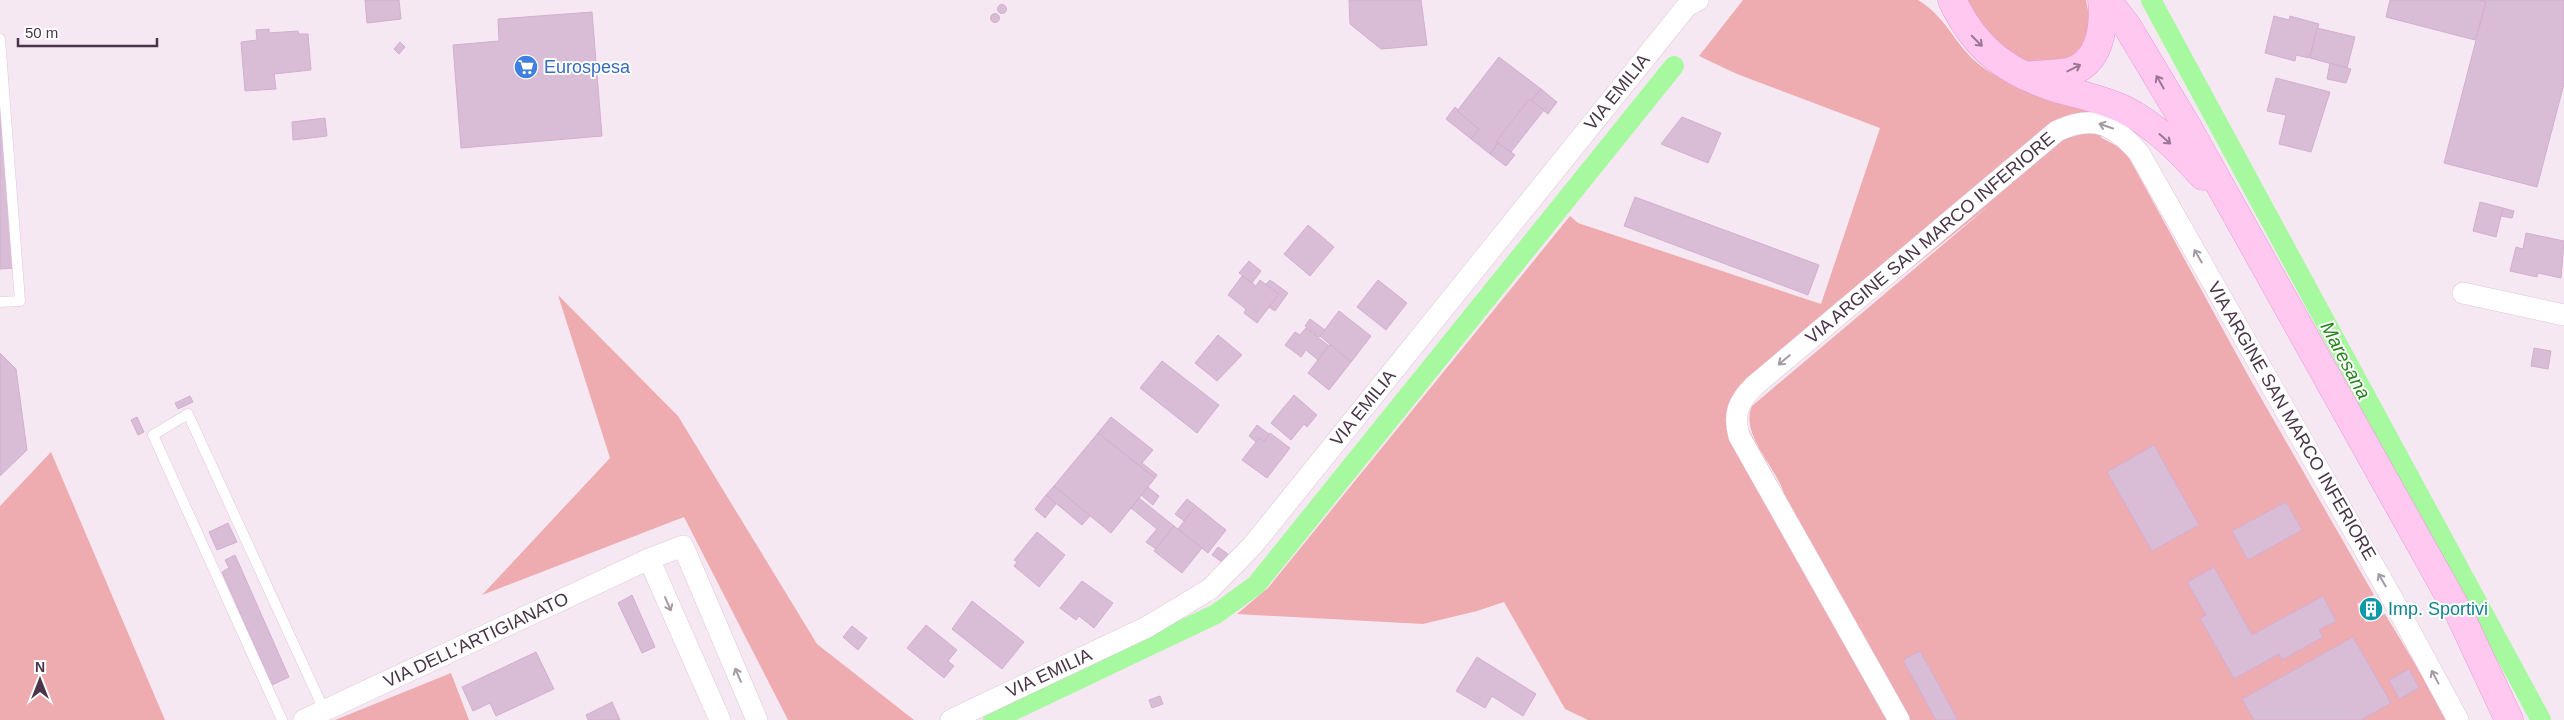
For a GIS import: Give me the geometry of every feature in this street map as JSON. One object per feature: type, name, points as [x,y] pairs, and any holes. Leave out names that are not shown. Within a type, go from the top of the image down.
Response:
[{"type":"street","name":"VIA EMILIA","points":[[951,720],[1147,626],[1210,589],[1253,545],[1687,6],[1698,0]]},
{"type":"street","points":[[1952,0],[1973,38],[2007,66],[2056,88],[2124,109],[2151,126],[2179,151],[2226,201]]},
{"type":"street","points":[[2026,76],[2070,72],[2094,53],[2103,27],[2102,0]]},
{"type":"street","points":[[2107,0],[2127,26],[2151,65],[2471,638],[2509,720]]},
{"type":"street","name":"VIA ARGINE SAN MARCO INFERIORE","points":[[1899,720],[1739,436],[1736,424],[1737,409],[1743,397],[1754,386],[2057,131],[2069,125],[2088,122],[2108,125],[2125,136],[2139,153],[2392,598],[2458,720]]},
{"type":"street","points":[[2463,293],[2564,315]]},
{"type":"street","name":"VIA DELL'ARTIGIANATO","points":[[304,720],[649,559],[683,546],[756,720]]},
{"type":"street","points":[[649,559],[720,720]]},
{"type":"street","points":[[2471,638],[2489,720]]},
{"type":"lane","points":[[0,39],[20,301],[0,302]]},
{"type":"lane","points":[[282,720],[153,435],[188,414],[324,710]]},
{"type":"shaded area","points":[[1743,0],[1918,0],[1943,21],[1967,53],[1988,71],[2021,87],[2112,117],[2105,135],[2100,137],[2127,154],[2249,377],[2374,595],[2357,604],[2366,622],[2385,614],[2449,720],[1588,720],[1565,709],[1504,602],[1477,611],[1423,624],[1237,614],[1268,588],[1570,216],[1578,223],[1821,304],[1880,128],[1737,74],[1699,56]],"holes":[[[1991,204],[1752,406],[1749,417],[1755,440],[1775,474],[1784,494],[1745,423],[1745,402]]]},
{"type":"shaded area","points":[[1965,0],[2086,0],[2091,26],[2087,41],[2070,58],[2041,65],[2019,60],[1993,44]]},
{"type":"shaded area","points":[[558,295],[678,416],[817,644],[914,720],[788,720],[684,517],[482,595],[610,458]]},
{"type":"shaded area","points":[[51,452],[165,720],[0,720],[0,506]]},
{"type":"shaded area","points":[[451,673],[469,720],[335,720]]},
{"type":"building","points":[[365,0],[399,0],[401,19],[367,23]]},
{"type":"building","points":[[1349,0],[1421,0],[1427,45],[1381,49],[1350,24]]},
{"type":"building","points":[[2390,0],[2479,0],[2486,2],[2475,40],[2386,17]]},
{"type":"building","points":[[2479,0],[2564,0],[2564,84],[2537,187],[2444,163],[2486,2]]},
{"type":"building","points":[[1002,4],[1007,9],[1002,14],[997,9]]},
{"type":"building","name":"Eurospesa","points":[[592,12],[602,136],[461,148],[453,45],[499,41],[498,19]]},
{"type":"building","points":[[995,13],[1000,18],[995,23],[990,18]]},
{"type":"building","points":[[2274,16],[2289,20],[2290,16],[2319,24],[2309,58],[2296,55],[2295,61],[2265,53]]},
{"type":"building","points":[[2317,28],[2355,37],[2347,68],[2310,58]]},
{"type":"building","points":[[269,29],[269,33],[298,31],[299,34],[308,34],[311,70],[274,74],[276,89],[245,91],[241,42],[257,40],[256,30]]},
{"type":"building","points":[[400,42],[405,47],[399,54],[394,49]]},
{"type":"building","points":[[1499,57],[1541,89],[1531,101],[1529,99],[1490,154],[1471,139],[1479,129],[1457,111]]},
{"type":"building","points":[[2330,63],[2351,69],[2346,83],[2327,79]]},
{"type":"building","points":[[2276,78],[2330,92],[2311,152],[2279,144],[2286,115],[2267,111]]},
{"type":"building","points":[[1541,89],[1557,102],[1548,114],[1531,101]]},
{"type":"building","points":[[1529,99],[1544,110],[1511,152],[1496,142]]},
{"type":"building","points":[[0,101],[14,268],[0,269]]},
{"type":"building","points":[[1455,107],[1457,111],[1479,129],[1471,139],[1446,119]]},
{"type":"building","points":[[1682,117],[1721,133],[1708,163],[1661,144]]},
{"type":"building","points":[[325,118],[327,136],[293,140],[292,122]]},
{"type":"building","points":[[1498,143],[1515,155],[1506,166],[1490,154]]},
{"type":"building","points":[[1635,197],[1819,265],[1808,295],[1624,226]]},
{"type":"building","points":[[2480,202],[2503,208],[2496,237],[2473,231]]},
{"type":"building","points":[[2503,208],[2514,211],[2512,218],[2501,216]]},
{"type":"building","points":[[1308,225],[1334,247],[1310,276],[1284,254]]},
{"type":"building","points":[[2526,233],[2564,241],[2561,278],[2538,273],[2537,277],[2510,271],[2516,247],[2523,249]]},
{"type":"building","points":[[1249,261],[1261,271],[1252,283],[1239,273]]},
{"type":"building","points":[[1242,276],[1256,286],[1260,280],[1279,294],[1257,323],[1244,313],[1246,309],[1228,295]]},
{"type":"building","points":[[1270,280],[1288,293],[1275,311],[1269,307],[1279,294],[1266,284]]},
{"type":"building","points":[[1378,280],[1407,303],[1386,330],[1357,307]]},
{"type":"building","points":[[1339,311],[1371,336],[1351,362],[1320,336]]},
{"type":"building","points":[[1310,319],[1325,330],[1319,337],[1305,326]]},
{"type":"building","points":[[1306,328],[1329,346],[1318,360],[1306,350],[1301,357],[1285,345],[1295,332],[1300,335]]},
{"type":"building","points":[[1218,335],[1242,355],[1217,381],[1195,363]]},
{"type":"building","points":[[1330,344],[1351,362],[1329,390],[1308,373]]},
{"type":"building","points":[[2534,348],[2551,351],[2548,369],[2531,366]]},
{"type":"building","points":[[0,353],[16,369],[27,450],[0,476]]},
{"type":"building","points":[[1162,361],[1219,405],[1197,433],[1140,388]]},
{"type":"building","points":[[1294,395],[1317,415],[1307,427],[1304,424],[1291,440],[1271,423]]},
{"type":"building","points":[[190,396],[193,402],[178,409],[175,403]]},
{"type":"building","points":[[137,417],[144,432],[138,435],[131,420]]},
{"type":"building","points":[[1111,417],[1153,450],[1142,463],[1157,475],[1155,478],[1098,433]]},
{"type":"building","points":[[1257,425],[1269,434],[1264,442],[1259,438],[1256,442],[1249,436]]},
{"type":"building","points":[[1098,433],[1155,478],[1111,533],[1054,486]]},
{"type":"building","points":[[1270,433],[1290,448],[1267,478],[1242,460],[1259,438],[1264,442]]},
{"type":"building","points":[[2154,445],[2199,525],[2152,551],[2107,472]]},
{"type":"building","points":[[1054,486],[1090,516],[1082,525],[1046,495]]},
{"type":"building","points":[[1148,487],[1159,496],[1153,505],[1141,495]]},
{"type":"building","points":[[1046,495],[1056,504],[1045,518],[1035,509]]},
{"type":"building","points":[[1139,498],[1174,526],[1156,549],[1146,542],[1157,529],[1131,508]]},
{"type":"building","points":[[1187,499],[1196,506],[1184,521],[1175,514]]},
{"type":"building","points":[[2286,502],[2302,530],[2248,560],[2232,531]]},
{"type":"building","points":[[1196,506],[1226,530],[1208,553],[1178,529]]},
{"type":"building","points":[[228,523],[237,542],[217,550],[209,532]]},
{"type":"building","points":[[1174,526],[1202,548],[1182,573],[1154,551]]},
{"type":"building","points":[[1037,532],[1065,555],[1039,587],[1014,566],[1017,562],[1014,560]]},
{"type":"building","points":[[1218,547],[1228,554],[1222,562],[1212,555]]},
{"type":"building","points":[[235,555],[289,677],[272,685],[222,572],[229,568],[225,560]]},
{"type":"building","points":[[2214,567],[2252,635],[2323,596],[2336,621],[2319,630],[2323,637],[2282,660],[2279,654],[2234,679],[2200,618],[2206,615],[2187,582]]},
{"type":"building","points":[[1082,581],[1113,603],[1094,628],[1079,616],[1076,620],[1060,608]]},
{"type":"building","points":[[632,595],[655,647],[642,653],[618,603]]},
{"type":"building","points":[[972,601],[1024,642],[1002,669],[952,629]]},
{"type":"building","name":"Imp. Sportivi","points":[[2372,602],[2378,611],[2370,616],[2364,607]]},
{"type":"building","points":[[926,625],[957,650],[948,661],[954,666],[944,678],[907,648]]},
{"type":"building","points":[[852,626],[867,638],[858,650],[843,637]]},
{"type":"building","points":[[2353,637],[2391,703],[2361,720],[2254,720],[2242,699]]},
{"type":"building","points":[[1920,651],[1958,720],[1936,720],[1903,660]]},
{"type":"building","points":[[536,652],[554,689],[496,716],[490,703],[473,711],[462,687]]},
{"type":"building","points":[[1477,657],[1536,694],[1523,716],[1492,696],[1485,708],[1456,691]]},
{"type":"building","points":[[2409,669],[2419,688],[2399,699],[2389,680]]},
{"type":"building","points":[[1160,696],[1163,704],[1152,708],[1149,700]]},
{"type":"building","points":[[612,702],[620,720],[588,720],[586,715]]},
{"type":"waterway","name":"Maresana","points":[[2151,0],[2541,720]]},
{"type":"waterway","points":[[993,720],[1216,614],[1256,585],[1674,66]]},
{"type":"place","name":"Eurospesa","points":[[526,67]]},
{"type":"place","name":"Imp. Sportivi","points":[[2371,609]]}]
